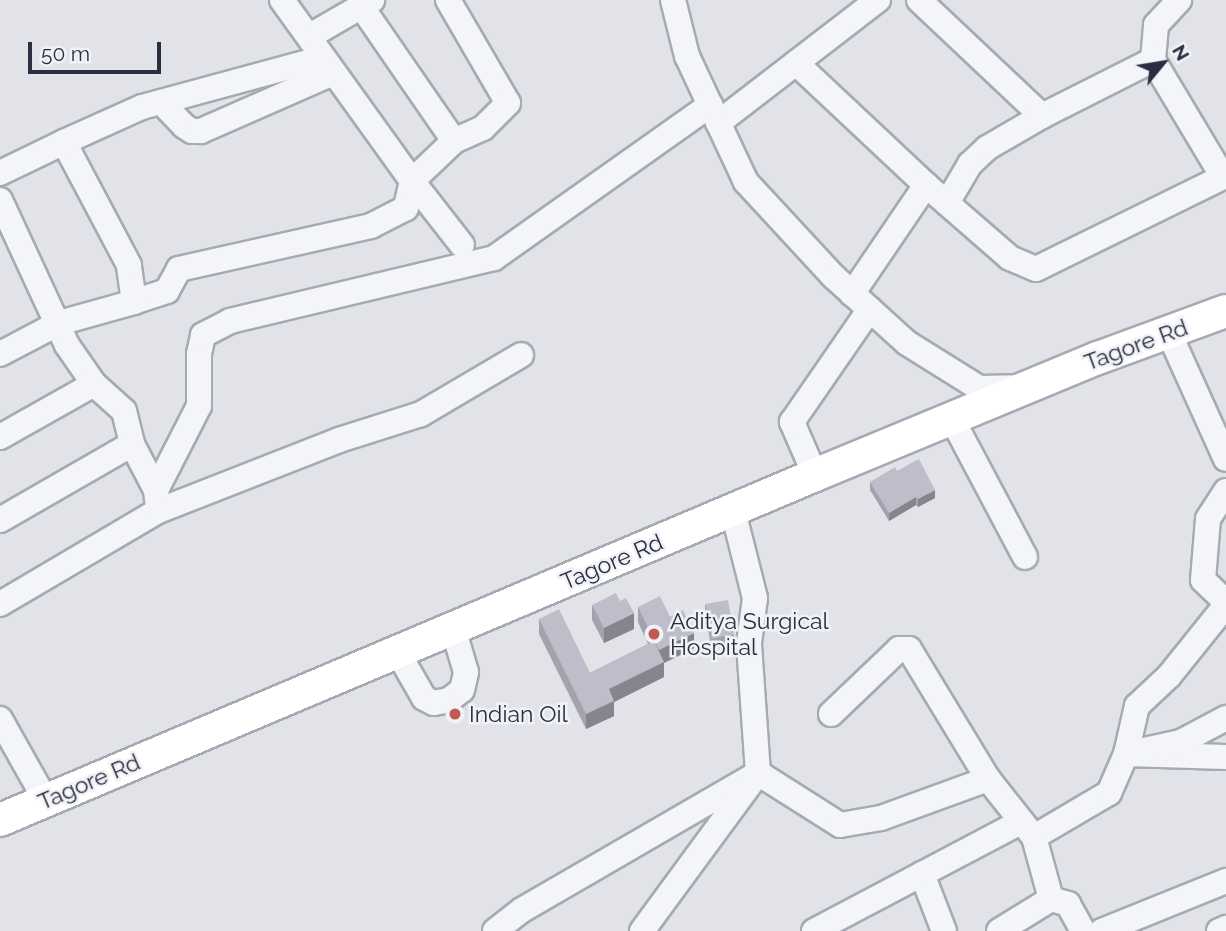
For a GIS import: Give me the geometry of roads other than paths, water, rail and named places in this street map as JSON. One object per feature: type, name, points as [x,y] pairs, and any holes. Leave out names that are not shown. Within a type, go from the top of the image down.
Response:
[{"type":"main road","name":"Tagore Rd","points":[[0,820],[815,475],[1031,386],[1226,311]]},
{"type":"street","points":[[282,0],[412,181],[462,245]]},
{"type":"street","points":[[0,354],[59,323],[167,291],[178,269],[371,226],[406,208],[412,181],[454,141],[483,128],[508,103],[448,0]]},
{"type":"street","points":[[673,0],[687,56],[746,182],[861,302],[906,343],[979,388],[1031,386]]},
{"type":"street","points":[[157,500],[199,406],[199,354],[203,335],[230,321],[494,258],[796,63],[878,0]]},
{"type":"street","points":[[919,0],[1042,116]]},
{"type":"street","points":[[796,63],[926,185],[1010,258],[1035,269],[1224,178],[1153,60],[1156,25],[1179,0]]},
{"type":"street","points":[[310,36],[366,3],[454,141]]},
{"type":"street","points":[[947,203],[970,163],[988,148],[1042,116],[1153,60]]},
{"type":"street","points":[[161,102],[184,126],[192,131],[201,131],[328,66]]},
{"type":"street","points":[[0,173],[64,142],[161,102],[328,66]]},
{"type":"street","points":[[64,142],[129,265],[134,302]]},
{"type":"street","points":[[815,475],[792,422],[926,185]]},
{"type":"street","points":[[0,200],[67,345],[94,384],[124,411],[132,444],[157,500]]},
{"type":"street","points":[[1169,333],[1226,459]]},
{"type":"street","points":[[0,604],[157,500],[421,414],[521,355]]},
{"type":"street","points":[[0,437],[94,384]]},
{"type":"street","points":[[952,419],[1025,557]]},
{"type":"street","points":[[0,520],[132,444]]},
{"type":"street","points":[[814,931],[922,874],[1109,793],[1126,754],[1136,706],[1169,676],[1226,603],[1203,580],[1208,519],[1226,491]]},
{"type":"street","points":[[642,931],[758,773],[749,643],[755,598],[733,511]]},
{"type":"street","points":[[397,651],[425,698],[434,703],[449,700],[463,690],[466,672],[453,628]]},
{"type":"street","points":[[831,714],[899,649],[909,649],[988,779],[1028,829],[1051,899]]},
{"type":"street","points":[[1126,754],[1181,742],[1226,718]]},
{"type":"street","points":[[0,719],[46,801]]},
{"type":"street","points":[[1126,754],[1226,757]]},
{"type":"street","points":[[758,773],[840,825],[881,818],[988,779]]},
{"type":"street","points":[[495,931],[527,920],[758,773]]},
{"type":"street","points":[[922,874],[944,931]]},
{"type":"street","points":[[1102,931],[1226,881]]},
{"type":"street","points":[[999,931],[1051,899],[1068,904],[1083,931]]},
{"type":"street","points":[[1219,931],[1226,928]]},
{"type":"place","name":"Aditya Surgical Hospital","points":[[654,634]]},
{"type":"place","name":"Indian Oil","points":[[455,714]]}]
